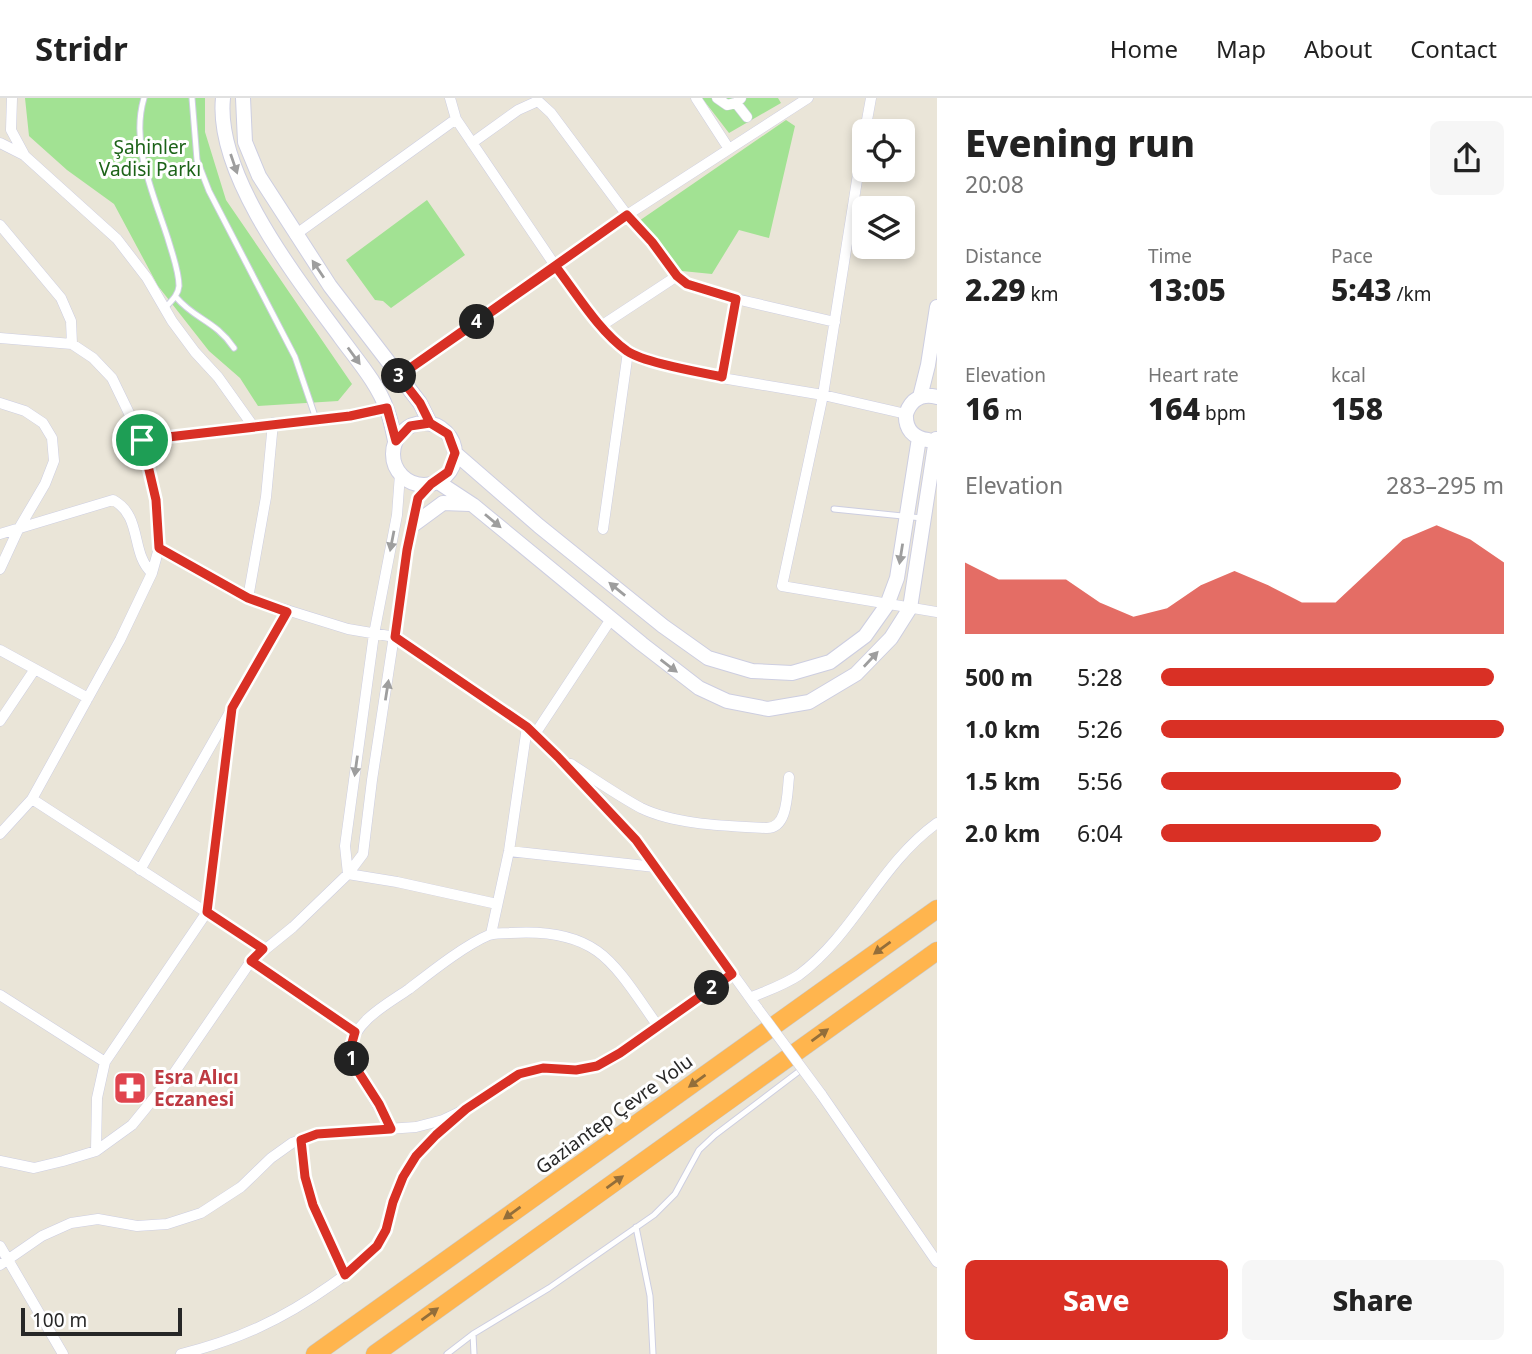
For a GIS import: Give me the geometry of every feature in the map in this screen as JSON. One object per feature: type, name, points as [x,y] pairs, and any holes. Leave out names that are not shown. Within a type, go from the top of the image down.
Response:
[{"type":"highway","name":"Gaziantep Çevre Yolu","points":[[315,1354],[937,909]]},
{"type":"highway","points":[[375,1354],[937,951]]},
{"type":"street","points":[[12,98],[11,130],[25,156]]},
{"type":"street","points":[[223,98],[221,116],[233,166],[259,218],[364,369],[387,408],[396,441],[393,461],[400,474],[411,482],[434,483],[473,505],[699,688],[727,701],[768,709],[808,702],[856,674],[891,638],[910,608],[937,438],[919,438],[907,426],[906,414],[911,403],[920,397],[937,397]]},
{"type":"street","points":[[243,98],[245,142],[259,176],[330,286],[420,403],[430,423],[448,434],[455,453],[538,526],[663,626],[708,658],[752,671],[792,673],[830,662],[865,635],[887,605],[897,578],[919,438]]},
{"type":"street","points":[[450,98],[456,119],[556,267],[601,326],[628,352],[667,365],[906,414]]},
{"type":"street","points":[[696,98],[729,149]]},
{"type":"street","points":[[717,98],[727,105],[739,100],[747,117]]},
{"type":"street","points":[[399,376],[627,215],[729,149],[794,102],[808,98]]},
{"type":"street","points":[[868,119],[871,98]]},
{"type":"street","points":[[472,144],[518,110],[539,100],[627,215],[652,242],[677,276],[687,284],[736,299],[835,322]]},
{"type":"street","points":[[295,235],[456,119]]},
{"type":"street","points":[[0,143],[25,156],[117,239],[147,278],[195,352],[218,377],[253,426]]},
{"type":"street","points":[[857,182],[823,395],[782,586],[937,612]]},
{"type":"street","points":[[0,225],[61,298],[71,321],[72,344]]},
{"type":"street","points":[[601,326],[677,276]]},
{"type":"street","points":[[722,377],[736,299]]},
{"type":"street","points":[[920,397],[937,307]]},
{"type":"street","points":[[0,338],[72,344],[93,358],[112,378],[142,440],[156,500],[159,548],[152,573],[120,639],[32,799],[0,834]]},
{"type":"street","points":[[603,529],[628,352]]},
{"type":"street","points":[[0,404],[24,411],[43,423],[52,438],[54,461],[45,484],[18,530],[0,569]]},
{"type":"street","points":[[142,440],[350,416],[387,408]]},
{"type":"street","points":[[248,598],[266,497],[273,423]]},
{"type":"street","points":[[396,441],[410,426],[430,423]]},
{"type":"street","points":[[0,1161],[34,1168],[96,1151],[132,1125],[172,1076],[251,961],[293,927],[348,874],[363,854],[401,589],[418,498],[452,467],[455,453]]},
{"type":"street","points":[[348,874],[345,846],[374,634],[397,515],[400,474]]},
{"type":"street","points":[[0,534],[113,500],[122,505],[131,519],[142,564],[152,573]]},
{"type":"street","points":[[413,525],[443,503],[460,502],[473,505]]},
{"type":"street","points":[[159,548],[248,598],[348,629],[395,637],[531,731],[602,801],[636,840],[821,1094],[937,1262]]},
{"type":"street","points":[[140,870],[287,612]]},
{"type":"street","points":[[491,934],[531,731],[611,619]]},
{"type":"street","points":[[0,650],[88,698]]},
{"type":"street","points":[[0,720],[34,669]]},
{"type":"street","points":[[96,1151],[97,1098],[105,1062],[207,912],[232,708]]},
{"type":"street","points":[[558,757],[643,809],[669,817],[719,825],[772,828],[779,824],[783,816],[789,777]]},
{"type":"street","points":[[32,799],[263,949]]},
{"type":"street","points":[[750,998],[796,977],[814,963],[834,943],[887,872],[910,846],[937,823]]},
{"type":"street","points":[[509,851],[655,867]]},
{"type":"street","points":[[348,874],[497,904]]},
{"type":"street","points":[[391,1129],[379,1104],[354,1065],[350,1050],[355,1032],[437,968],[491,934],[540,931],[578,940],[599,952],[613,967],[658,1026]]},
{"type":"street","points":[[251,961],[355,1032]]},
{"type":"street","points":[[181,1354],[259,1329],[297,1310],[345,1275],[377,1246],[386,1230],[403,1177],[416,1156],[466,1109],[519,1074],[543,1068],[576,1070],[597,1066],[732,974]]},
{"type":"street","points":[[0,995],[105,1062]]},
{"type":"street","points":[[4,1262],[42,1237],[71,1223],[98,1220],[137,1226],[167,1224],[201,1213],[241,1187],[271,1158],[292,1143],[317,1134],[416,1127],[443,1120],[466,1109]]},
{"type":"street","points":[[301,1140],[305,1177],[313,1205],[345,1275]]},
{"type":"street","points":[[0,1246],[4,1262],[63,1354]]},
{"type":"lane","points":[[144,98],[140,148],[174,259],[179,286],[176,297],[164,308]]},
{"type":"lane","points":[[192,98],[197,160],[209,191],[295,357],[316,419]]},
{"type":"lane","points":[[176,297],[186,307],[213,324],[233,348]]},
{"type":"lane","points":[[834,509],[925,518]]},
{"type":"lane","points":[[447,1354],[473,1334],[549,1288],[654,1214],[675,1194],[699,1150],[802,1069]]},
{"type":"lane","points":[[636,1227],[650,1296],[653,1354]]},
{"type":"lane","points":[[473,1334],[474,1354]]},
{"type":"green space","name":"Şahinler Vadisi Parkı","points":[[25,98],[205,98],[205,132],[226,200],[352,384],[338,401],[258,406],[240,378],[209,351],[158,286],[114,204],[67,170],[29,136]]},
{"type":"green space","points":[[702,98],[778,98],[781,103],[729,133]]},
{"type":"green space","points":[[786,120],[795,126],[769,238],[739,230],[712,274],[672,270],[636,223]]},
{"type":"green space","points":[[427,200],[465,255],[391,308],[383,301],[375,300],[346,260]]},
{"type":"place","name":"Esra Alıcı Eczanesi","points":[[130,1088]]},
{"type":"route","points":[[142,440],[156,500],[159,548],[248,598],[287,612],[232,708],[207,912],[263,949],[251,961],[355,1032],[350,1050],[354,1065],[379,1104],[391,1129],[317,1134],[301,1140],[305,1177],[313,1205],[345,1275],[377,1246],[386,1230],[403,1177],[416,1156],[466,1109],[519,1074],[543,1068],[576,1070],[597,1066],[620,1053],[732,974],[636,840],[602,801],[527,727],[395,637],[407,550],[418,498],[448,472],[455,453],[448,434],[430,423],[420,403],[399,376],[556,267],[601,326],[628,352],[667,365],[722,377],[736,299],[687,284],[677,276],[652,242],[627,215],[399,376],[420,403],[430,423],[410,426],[396,441],[387,408],[350,416],[142,440]]}]
